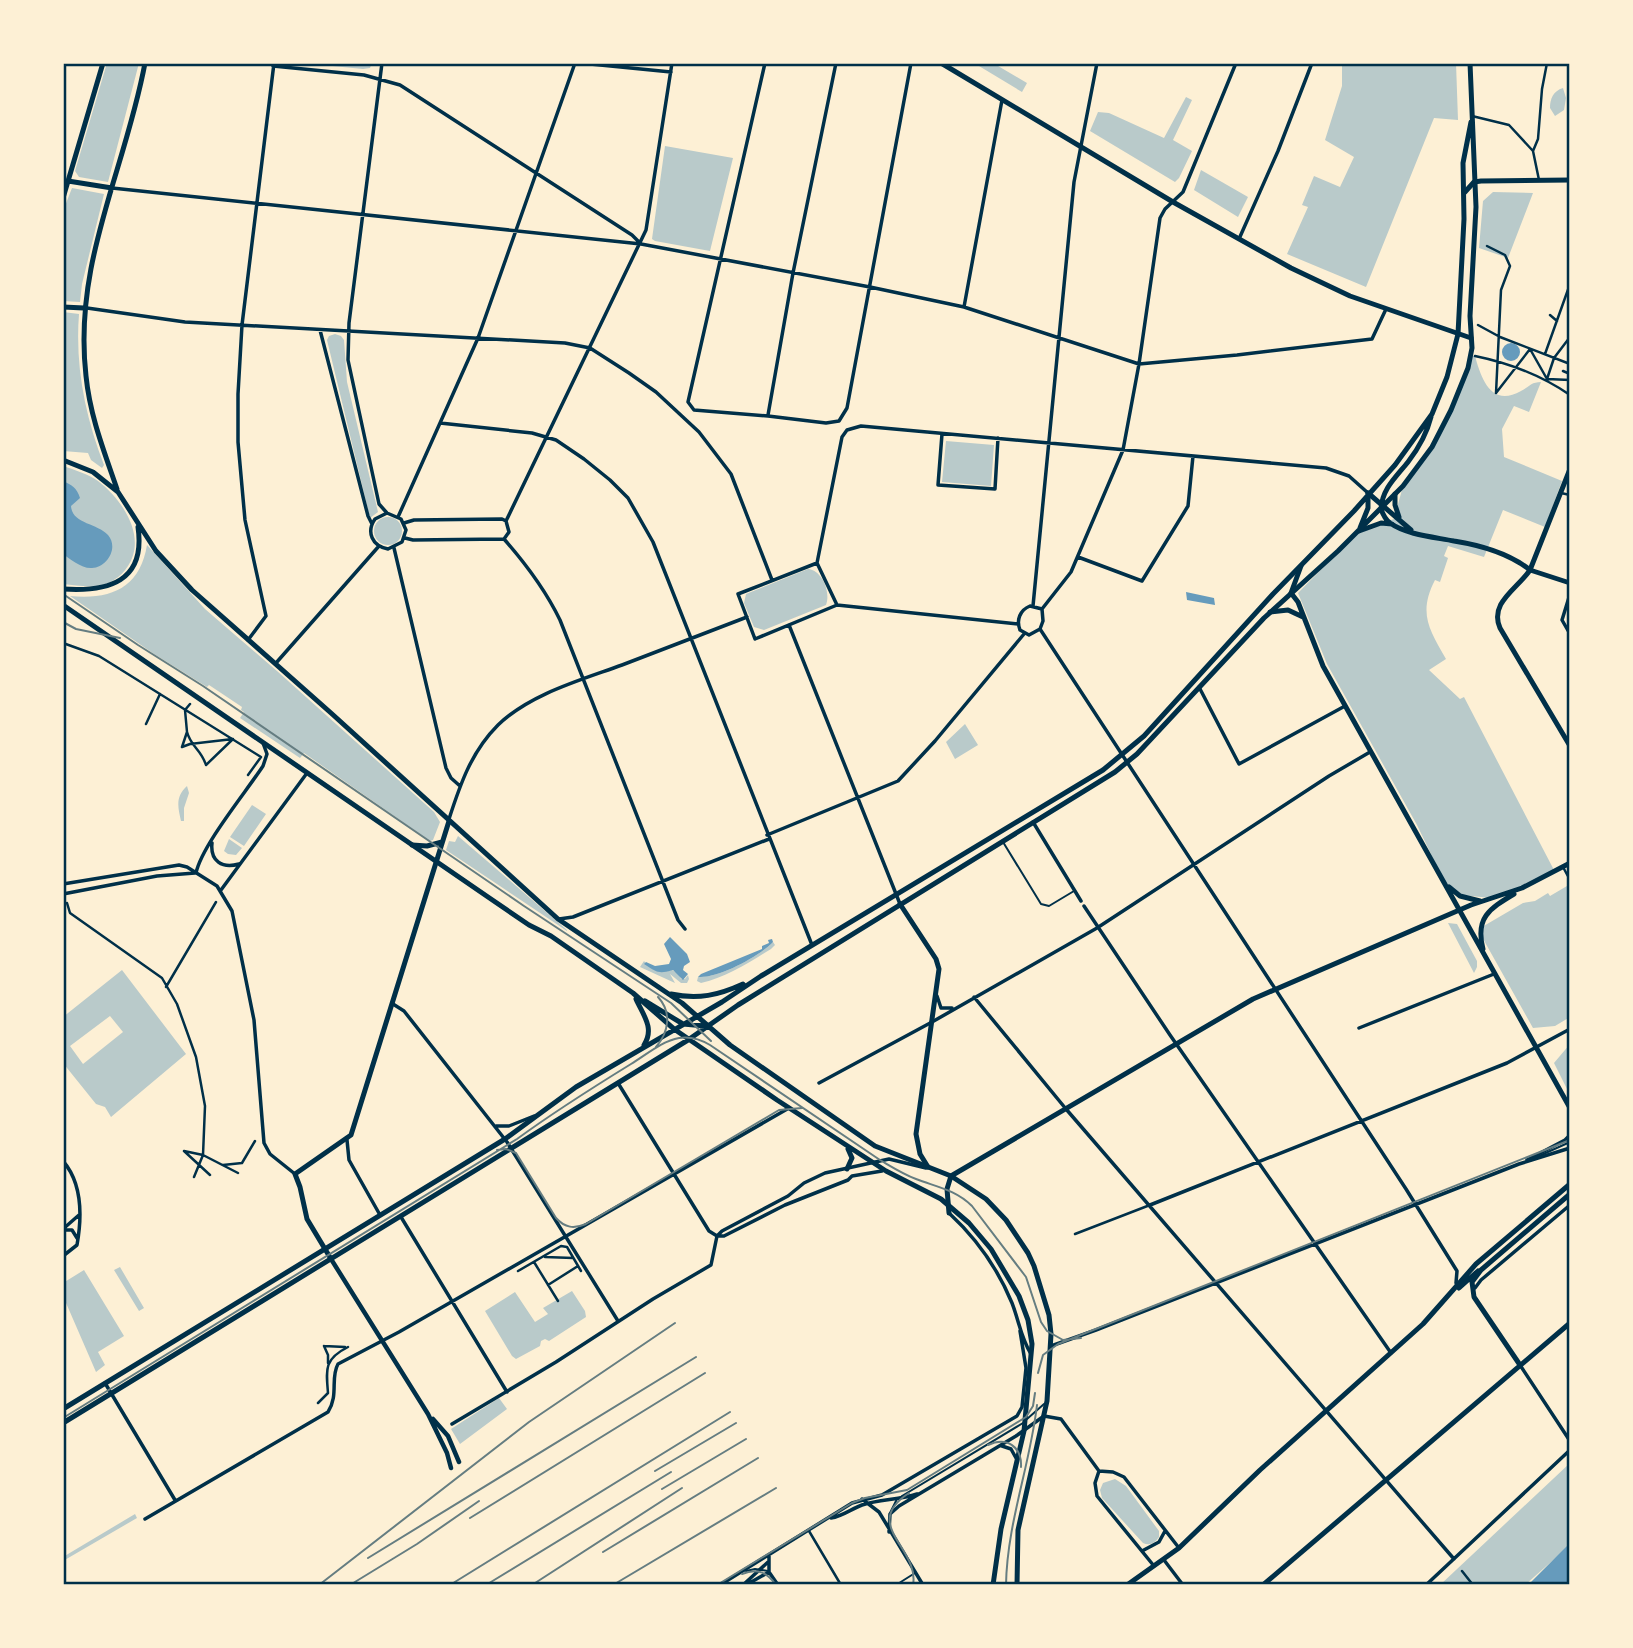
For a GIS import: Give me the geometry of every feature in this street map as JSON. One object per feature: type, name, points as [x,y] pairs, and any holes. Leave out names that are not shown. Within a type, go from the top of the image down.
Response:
[{"type":"main road","points":[[63,198],[66,180],[103,63]]},
{"type":"main road","points":[[145,63],[91,258],[85,308],[84,358],[90,404],[118,492],[156,551],[192,590],[558,919],[665,992],[744,1055],[875,1146],[951,1176],[977,1192],[1017,1234],[1044,1293],[1051,1346],[1047,1401],[1018,1530],[1017,1585]]},
{"type":"main road","points":[[941,63],[1173,202],[1321,284],[1471,338]]},
{"type":"main road","points":[[63,1423],[688,1040],[900,904],[1111,775],[1137,754],[1270,612],[1359,531],[1395,494],[1432,447],[1451,410],[1468,368],[1471,338],[1476,207],[1470,63]]},
{"type":"main road","points":[[1392,524],[1384,516],[1384,491],[1411,459],[1428,429],[1447,377],[1458,334],[1465,192],[1463,163],[1472,116]]},
{"type":"main road","points":[[66,180],[112,188]]},
{"type":"main road","points":[[1465,192],[1474,182],[1570,180]]},
{"type":"main road","points":[[63,307],[85,308]]},
{"type":"main road","points":[[63,1409],[505,1139],[576,1087],[1123,756],[1273,593],[1359,505],[1395,465],[1432,414]]},
{"type":"main road","points":[[63,460],[93,472],[118,492]]},
{"type":"main road","points":[[1570,469],[1530,570],[1500,603],[1497,610],[1497,621],[1570,746]]},
{"type":"main road","points":[[1359,531],[1368,503],[1368,494]]},
{"type":"main road","points":[[1368,494],[1414,532]]},
{"type":"main road","points":[[1395,494],[1395,505],[1400,519]]},
{"type":"main road","points":[[1359,505],[1368,503],[1382,506]]},
{"type":"main road","points":[[1359,531],[1381,523],[1392,524],[1518,560],[1530,570]]},
{"type":"main road","points":[[63,589],[96,590],[107,588],[120,580],[131,569],[138,553],[138,525]]},
{"type":"main road","points":[[1291,593],[1301,566]]},
{"type":"main road","points":[[1273,593],[1291,593]]},
{"type":"main road","points":[[1291,593],[1298,602],[1323,666],[1570,1108]]},
{"type":"main road","points":[[63,605],[633,993],[683,1024],[708,1026]]},
{"type":"main road","points":[[1270,612],[1288,610],[1304,618]]},
{"type":"main road","points":[[331,1259],[307,1219],[295,1174],[346,1140],[354,1128],[449,821]]},
{"type":"main road","points":[[412,845],[430,846],[442,842]]},
{"type":"main road","points":[[949,1213],[947,1189],[951,1176],[1274,989],[1459,910],[1522,888],[1570,863]]},
{"type":"main road","points":[[1444,882],[1460,897],[1481,902]]},
{"type":"main road","points":[[1485,956],[1480,935],[1484,916],[1522,888]]},
{"type":"main road","points":[[900,904],[937,963],[936,993],[916,1134],[920,1154],[928,1167]]},
{"type":"main road","points":[[665,992],[691,997],[711,996],[761,976]]},
{"type":"main road","points":[[633,993],[688,1040],[789,1108],[886,1171],[933,1194],[948,1205],[971,1226],[1002,1264],[1019,1296],[1031,1332],[1032,1356],[1024,1431],[1001,1529],[993,1585]]},
{"type":"main road","points":[[633,993],[648,1024],[649,1036],[642,1047]]},
{"type":"main road","points":[[847,1146],[852,1158],[847,1169]]},
{"type":"main road","points":[[1451,1295],[1476,1264],[1570,1184]]},
{"type":"main road","points":[[1127,1585],[1179,1548],[1451,1295],[1570,1194]]},
{"type":"main road","points":[[1480,1270],[1472,1282],[1473,1294],[1520,1365]]},
{"type":"main road","points":[[1263,1585],[1570,1323]]},
{"type":"street","points":[[382,63],[361,215],[348,331],[348,360],[379,504],[387,513],[398,516],[404,523],[405,538]]},
{"type":"street","points":[[398,516],[478,338],[575,63]]},
{"type":"street","points":[[580,63],[671,72]]},
{"type":"street","points":[[504,539],[509,532],[506,521],[646,230],[672,63]]},
{"type":"street","points":[[765,63],[687,397],[691,409],[700,411],[768,415],[826,423],[839,421],[847,408],[912,63]]},
{"type":"street","points":[[768,415],[793,273],[836,63]]},
{"type":"street","points":[[1033,606],[1074,182],[1097,63]]},
{"type":"street","points":[[558,919],[573,918],[716,861],[898,781],[1024,634],[1033,634],[1040,629],[1042,609],[1071,572],[1122,450],[1139,364],[1160,218],[1183,192],[1236,63]]},
{"type":"street","points":[[1239,239],[1294,113],[1312,63]]},
{"type":"street","points":[[1533,151],[1538,139],[1547,63]]},
{"type":"street","points":[[248,639],[266,617],[245,520],[241,483],[238,418],[242,325],[273,65],[379,78],[400,85],[632,235],[641,244]]},
{"type":"street","points":[[964,307],[1002,100]]},
{"type":"street","points":[[1472,116],[1509,125],[1533,151],[1539,180]]},
{"type":"street","points":[[112,188],[641,244],[964,307],[1139,364],[1372,338],[1386,309]]},
{"type":"street","points":[[1487,246],[1505,255],[1510,266],[1501,290],[1496,393],[1530,349]]},
{"type":"street","points":[[1545,355],[1570,284]]},
{"type":"street","points":[[85,308],[159,319],[565,343],[590,348],[656,392],[699,432],[731,474],[772,580]]},
{"type":"street","points":[[1550,315],[1557,321]]},
{"type":"street","points":[[1478,325],[1500,337],[1570,364]]},
{"type":"street","points":[[320,329],[372,524],[371,536],[379,546],[388,549],[394,548],[405,538]]},
{"type":"street","points":[[1548,379],[1554,358],[1570,337]]},
{"type":"street","points":[[1530,349],[1548,379]]},
{"type":"street","points":[[1475,356],[1498,360],[1548,379],[1570,395]]},
{"type":"street","points":[[1548,379],[1569,380],[1570,373],[1563,371]]},
{"type":"street","points":[[440,423],[547,436],[584,459],[628,498],[653,542],[813,945]]},
{"type":"street","points":[[836,605],[817,562],[842,437],[847,430],[861,426],[1326,468],[1349,476],[1368,494]]},
{"type":"street","points":[[942,434],[938,485],[995,489],[998,438]]},
{"type":"street","points":[[1078,557],[1142,581],[1188,506],[1193,456]]},
{"type":"street","points":[[1561,492],[1570,495]]},
{"type":"street","points":[[372,524],[379,516],[387,513]]},
{"type":"street","points":[[404,523],[414,520],[506,521]]},
{"type":"street","points":[[405,538],[504,539],[529,567],[550,600],[678,920],[685,929]]},
{"type":"street","points":[[275,664],[379,546]]},
{"type":"street","points":[[394,548],[446,768],[450,778],[460,786]]},
{"type":"street","points":[[817,562],[738,594],[755,639],[836,605],[1018,624]]},
{"type":"street","points":[[1530,570],[1570,583]]},
{"type":"street","points":[[1570,594],[1562,620],[1570,634]]},
{"type":"street","points":[[1018,624],[1023,610],[1033,606],[1042,609]]},
{"type":"street","points":[[449,821],[460,786],[476,753],[499,724],[540,698],[747,617]]},
{"type":"street","points":[[1018,624],[1024,634]]},
{"type":"street","points":[[789,625],[900,904]]},
{"type":"street","points":[[1040,629],[1362,1120],[1457,1271],[1457,1281],[1451,1295]]},
{"type":"street","points":[[63,643],[99,656],[261,757],[248,775]]},
{"type":"street","points":[[1199,686],[1239,764],[1345,706]]},
{"type":"street","points":[[146,724],[160,694]]},
{"type":"street","points":[[190,704],[185,710],[190,744]]},
{"type":"street","points":[[189,734],[182,747],[233,739]]},
{"type":"street","points":[[190,744],[202,752],[206,765],[233,739]]},
{"type":"street","points":[[196,873],[199,861],[263,766],[267,754],[262,742]]},
{"type":"street","points":[[819,1083],[1097,928],[1370,752]]},
{"type":"street","points":[[221,890],[307,773]]},
{"type":"street","points":[[1033,822],[1097,928],[1391,1353]]},
{"type":"street","points":[[213,841],[212,852],[218,863],[229,867],[239,864]]},
{"type":"street","points":[[63,884],[175,865],[187,867],[221,890],[232,911],[254,1020],[264,1143],[270,1154],[295,1174]]},
{"type":"street","points":[[1563,867],[1570,880]]},
{"type":"street","points":[[73,883],[65,887],[63,894],[157,876],[196,873]]},
{"type":"street","points":[[166,987],[216,902]]},
{"type":"street","points":[[67,903],[70,913],[162,978],[177,1004],[196,1057],[205,1106],[203,1155],[194,1177]]},
{"type":"street","points":[[1359,1028],[1494,974]]},
{"type":"street","points":[[936,993],[941,1008],[957,1007]]},
{"type":"street","points":[[974,997],[1066,1109],[1454,1559]]},
{"type":"street","points":[[393,1004],[404,1011],[496,1126],[618,1321]]},
{"type":"street","points":[[1075,1234],[1536,1049],[1570,1029]]},
{"type":"street","points":[[617,1083],[708,1230],[717,1236],[724,1236],[750,1221],[852,1176],[870,1171],[886,1171]]},
{"type":"street","points":[[145,1519],[328,1412],[335,1395],[335,1369],[338,1364],[383,1341],[789,1108]]},
{"type":"street","points":[[496,1126],[509,1126],[536,1115]]},
{"type":"street","points":[[1519,1164],[1570,1135]]},
{"type":"street","points":[[346,1140],[349,1160],[380,1215]]},
{"type":"street","points":[[222,1166],[242,1163],[254,1141]]},
{"type":"street","points":[[1051,1346],[1519,1164],[1570,1148]]},
{"type":"street","points":[[210,1175],[184,1151],[203,1155],[238,1173]]},
{"type":"street","points":[[452,1424],[711,1265],[717,1236],[825,1173],[892,1159],[936,1170]]},
{"type":"street","points":[[63,1161],[76,1182],[79,1215],[78,1240],[74,1249],[63,1256]]},
{"type":"street","points":[[799,1187],[798,1192],[803,1198]]},
{"type":"street","points":[[788,1196],[792,1196],[792,1202]]},
{"type":"street","points":[[1473,1294],[1475,1286],[1481,1280],[1570,1205]]},
{"type":"street","points":[[720,1585],[842,1509],[899,1486],[1017,1416],[1022,1408],[1026,1368],[1013,1307],[1001,1280],[974,1241],[949,1213]]},
{"type":"street","points":[[63,1230],[79,1215]]},
{"type":"street","points":[[401,1216],[507,1392]]},
{"type":"street","points":[[63,1230],[72,1230],[78,1240]]},
{"type":"street","points":[[518,1271],[561,1246],[567,1247],[581,1271]]},
{"type":"street","points":[[542,1256],[573,1258]]},
{"type":"street","points":[[331,1259],[428,1414],[447,1452],[451,1468]]},
{"type":"street","points":[[534,1262],[558,1301]]},
{"type":"street","points":[[548,1285],[578,1266]]},
{"type":"street","points":[[1020,1331],[1032,1356]]},
{"type":"street","points":[[318,1403],[328,1393],[328,1364],[328,1355],[324,1346],[348,1347],[334,1354],[328,1364]]},
{"type":"street","points":[[1520,1365],[1570,1441]]},
{"type":"street","points":[[105,1383],[176,1500]]},
{"type":"street","points":[[428,1414],[448,1436],[459,1462]]},
{"type":"street","points":[[890,1532],[890,1514],[1044,1416],[1060,1419],[1099,1471],[1113,1472],[1124,1477],[1179,1548]]},
{"type":"street","points":[[1000,1446],[1011,1449],[1016,1454],[1017,1462]]},
{"type":"street","points":[[1426,1585],[1570,1450]]},
{"type":"street","points":[[1099,1471],[1095,1493],[1154,1566]]},
{"type":"street","points":[[899,1486],[897,1490],[901,1498]]},
{"type":"street","points":[[829,1518],[934,1486]]},
{"type":"street","points":[[862,1499],[878,1512],[923,1585]]},
{"type":"street","points":[[809,1531],[841,1585]]},
{"type":"street","points":[[1142,1550],[1159,1542],[1165,1531]]},
{"type":"street","points":[[769,1555],[769,1572],[778,1585]]},
{"type":"street","points":[[1164,1560],[1183,1585]]},
{"type":"street","points":[[744,1585],[768,1562]]},
{"type":"street","points":[[1462,1571],[1473,1585]]},
{"type":"street","points":[[744,1585],[769,1572]]},
{"type":"lane","points":[[1003,841],[1041,904],[1049,906],[1075,890]]},
{"type":"lane","points":[[1519,1164],[1570,1142]]},
{"type":"lane","points":[[971,1226],[974,1241]]},
{"type":"lane","points":[[890,1514],[901,1498],[1025,1421],[1047,1401]]},
{"type":"lane","points":[[742,1572],[759,1569],[769,1572]]},
{"type":"lane","points":[[896,1585],[915,1573]]},
{"type":"shaded area","points":[[107,63],[139,63],[108,182],[79,177],[75,171]]},
{"type":"shaded area","points":[[302,63],[372,63],[370,68],[363,69]]},
{"type":"shaded area","points":[[974,63],[993,63],[1027,83],[1022,92]]},
{"type":"shaded area","points":[[1342,63],[1456,63],[1458,120],[1434,118],[1366,287],[1287,254],[1308,207],[1302,205],[1314,176],[1340,187],[1354,157],[1325,140],[1342,86]]},
{"type":"shaded area","points":[[1563,88],[1566,98],[1564,110],[1555,116],[1550,108],[1551,99],[1554,93]]},
{"type":"shaded area","points":[[1186,97],[1192,100],[1173,140],[1192,151],[1175,182],[1090,131],[1098,112],[1109,113],[1164,138]]},
{"type":"shaded area","points":[[665,146],[733,158],[710,251],[652,239]]},
{"type":"shaded area","points":[[1201,170],[1248,197],[1238,217],[1194,190]]},
{"type":"shaded area","points":[[72,188],[104,194],[80,302],[63,301],[63,211]]},
{"type":"shaded area","points":[[1493,192],[1533,193],[1508,258],[1479,248],[1483,201]]},
{"type":"shaded area","points":[[63,312],[79,314],[80,372],[92,428],[104,465],[102,468],[91,460],[88,453],[63,451]]},
{"type":"shaded area","points":[[335,334],[344,340],[347,382],[378,512],[370,518],[327,340]]},
{"type":"shaded area","points":[[1471,356],[1475,356],[1480,373],[1489,388],[1502,396],[1541,382],[1529,412],[1514,406],[1502,429],[1504,457],[1562,481],[1545,527],[1503,510],[1484,557],[1448,546],[1444,556],[1448,558],[1440,582],[1435,580],[1427,602],[1431,630],[1446,659],[1429,670],[1460,699],[1464,697],[1555,872],[1491,898],[1461,895],[1444,881],[1417,825],[1327,664],[1298,593],[1359,531],[1394,519],[1403,486],[1432,447],[1451,410]]},
{"type":"shaded area","points":[[946,441],[994,445],[991,486],[942,482]]},
{"type":"shaded area","points":[[63,466],[98,481],[116,498],[130,520],[135,543],[133,555],[122,574],[105,584],[63,584]]},
{"type":"shaded area","points":[[388,517],[398,521],[402,531],[398,541],[388,545],[378,541],[374,531],[378,521]]},
{"type":"shaded area","points":[[147,545],[205,609],[434,812],[440,822],[433,840],[430,841],[304,753],[300,758],[240,718],[244,712],[242,707],[154,654],[70,596],[98,596],[121,588],[138,572]]},
{"type":"shaded area","points":[[808,569],[817,573],[824,582],[826,605],[764,630],[754,627],[744,603],[746,594]]},
{"type":"shaded area","points":[[965,724],[978,745],[955,759],[946,742]]},
{"type":"shaded area","points":[[187,786],[189,793],[184,808],[184,821],[181,821],[179,798]]},
{"type":"shaded area","points":[[252,805],[266,814],[244,846],[230,837]]},
{"type":"shaded area","points":[[458,836],[567,931],[446,850],[449,841],[455,842]]},
{"type":"shaded area","points":[[229,839],[242,848],[236,855],[224,851]]},
{"type":"shaded area","points":[[1567,886],[1570,891],[1570,1017],[1555,1026],[1533,1028],[1482,937],[1482,927],[1523,903],[1535,901],[1548,893],[1550,896]]},
{"type":"shaded area","points":[[1448,923],[1457,924],[1477,961],[1474,973]]},
{"type":"shaded area","points":[[773,942],[775,945],[771,949],[737,969],[701,983],[697,981],[698,977],[706,977],[738,966]]},
{"type":"shaded area","points":[[644,961],[656,971],[672,970],[679,974],[681,979],[688,975],[689,979],[687,983],[681,983],[670,974],[675,983],[640,967]]},
{"type":"shaded area","points":[[122,970],[186,1054],[111,1117],[105,1107],[96,1104],[63,1063],[63,1017]],"holes":[[[110,1016],[123,1032],[83,1064],[70,1046]]]},
{"type":"shaded area","points":[[1570,1044],[1570,1095],[1554,1063]]},
{"type":"shaded area","points":[[120,1267],[144,1308],[139,1311],[114,1270]]},
{"type":"shaded area","points":[[84,1270],[124,1336],[98,1352],[105,1365],[96,1372],[63,1296],[63,1283]]},
{"type":"shaded area","points":[[572,1291],[586,1317],[549,1341],[541,1341],[540,1346],[516,1359],[485,1311],[515,1292],[535,1322],[548,1314],[543,1308]]},
{"type":"shaded area","points":[[499,1398],[507,1409],[460,1444],[451,1429]]},
{"type":"shaded area","points":[[1570,1463],[1570,1545],[1525,1585],[1440,1585]]},
{"type":"shaded area","points":[[1115,1479],[1126,1486],[1159,1531],[1159,1537],[1154,1542],[1143,1543],[1102,1498],[1100,1490],[1103,1483]]},
{"type":"shaded area","points":[[135,1514],[137,1518],[63,1561],[63,1557]]},
{"type":"water","points":[[1511,343],[1517,346],[1520,352],[1517,358],[1511,361],[1505,358],[1502,352],[1505,346]]},
{"type":"water","points":[[63,481],[74,487],[80,498],[71,506],[72,512],[80,520],[103,531],[111,540],[110,556],[97,567],[84,567],[63,554]]},
{"type":"water","points":[[1186,592],[1214,598],[1215,605],[1187,600]]},
{"type":"water","points":[[670,937],[687,954],[690,962],[684,966],[683,970],[688,974],[683,980],[673,970],[658,972],[644,964],[669,964],[671,959],[664,944]]},
{"type":"water","points":[[772,939],[773,942],[767,948],[738,966],[706,977],[698,977],[762,949],[762,946],[769,943],[768,940]]},
{"type":"water","points":[[1570,1543],[1570,1585],[1528,1585]]},
{"type":"tram line","points":[[63,594],[671,1003],[711,1041]]},
{"type":"tram line","points":[[63,622],[76,629],[120,638]]},
{"type":"tram line","points":[[656,1047],[664,1035],[667,1022],[665,1009],[658,997]]},
{"type":"tram line","points":[[63,1418],[517,1139],[654,1049],[683,1037],[695,1038],[710,1045],[893,1168],[966,1201],[1026,1277],[1041,1322],[1047,1331],[1063,1340],[1081,1338]]},
{"type":"tram line","points":[[497,1150],[506,1149],[516,1153],[556,1218],[566,1226],[578,1227],[779,1110],[802,1108]]},
{"type":"tram line","points":[[1038,1373],[1043,1355],[1058,1344],[1570,1140]]},
{"type":"tram line","points":[[717,1585],[852,1503],[907,1490],[1026,1417],[1033,1406],[1035,1393]]},
{"type":"tram line","points":[[1006,1585],[1010,1539],[1037,1405]]},
{"type":"tram line","points":[[988,1445],[1001,1442],[1012,1445],[1019,1454],[1021,1467]]},
{"type":"tram line","points":[[909,1493],[895,1505],[890,1516],[895,1537],[913,1572],[913,1585]]},
{"type":"tram line","points":[[742,1574],[761,1572],[776,1585]]},
{"type":"railway","points":[[319,1585],[529,1422],[675,1323]]},
{"type":"railway","points":[[368,1558],[696,1357]]},
{"type":"railway","points":[[470,1518],[705,1373]]},
{"type":"railway","points":[[450,1585],[730,1412]]},
{"type":"railway","points":[[655,1471],[736,1423]]},
{"type":"railway","points":[[662,1489],[746,1439]]},
{"type":"railway","points":[[603,1552],[758,1458]]},
{"type":"railway","points":[[486,1585],[671,1472]]},
{"type":"railway","points":[[532,1585],[682,1488]]},
{"type":"railway","points":[[613,1585],[776,1488]]},
{"type":"railway","points":[[350,1585],[417,1544],[479,1501]]}]
